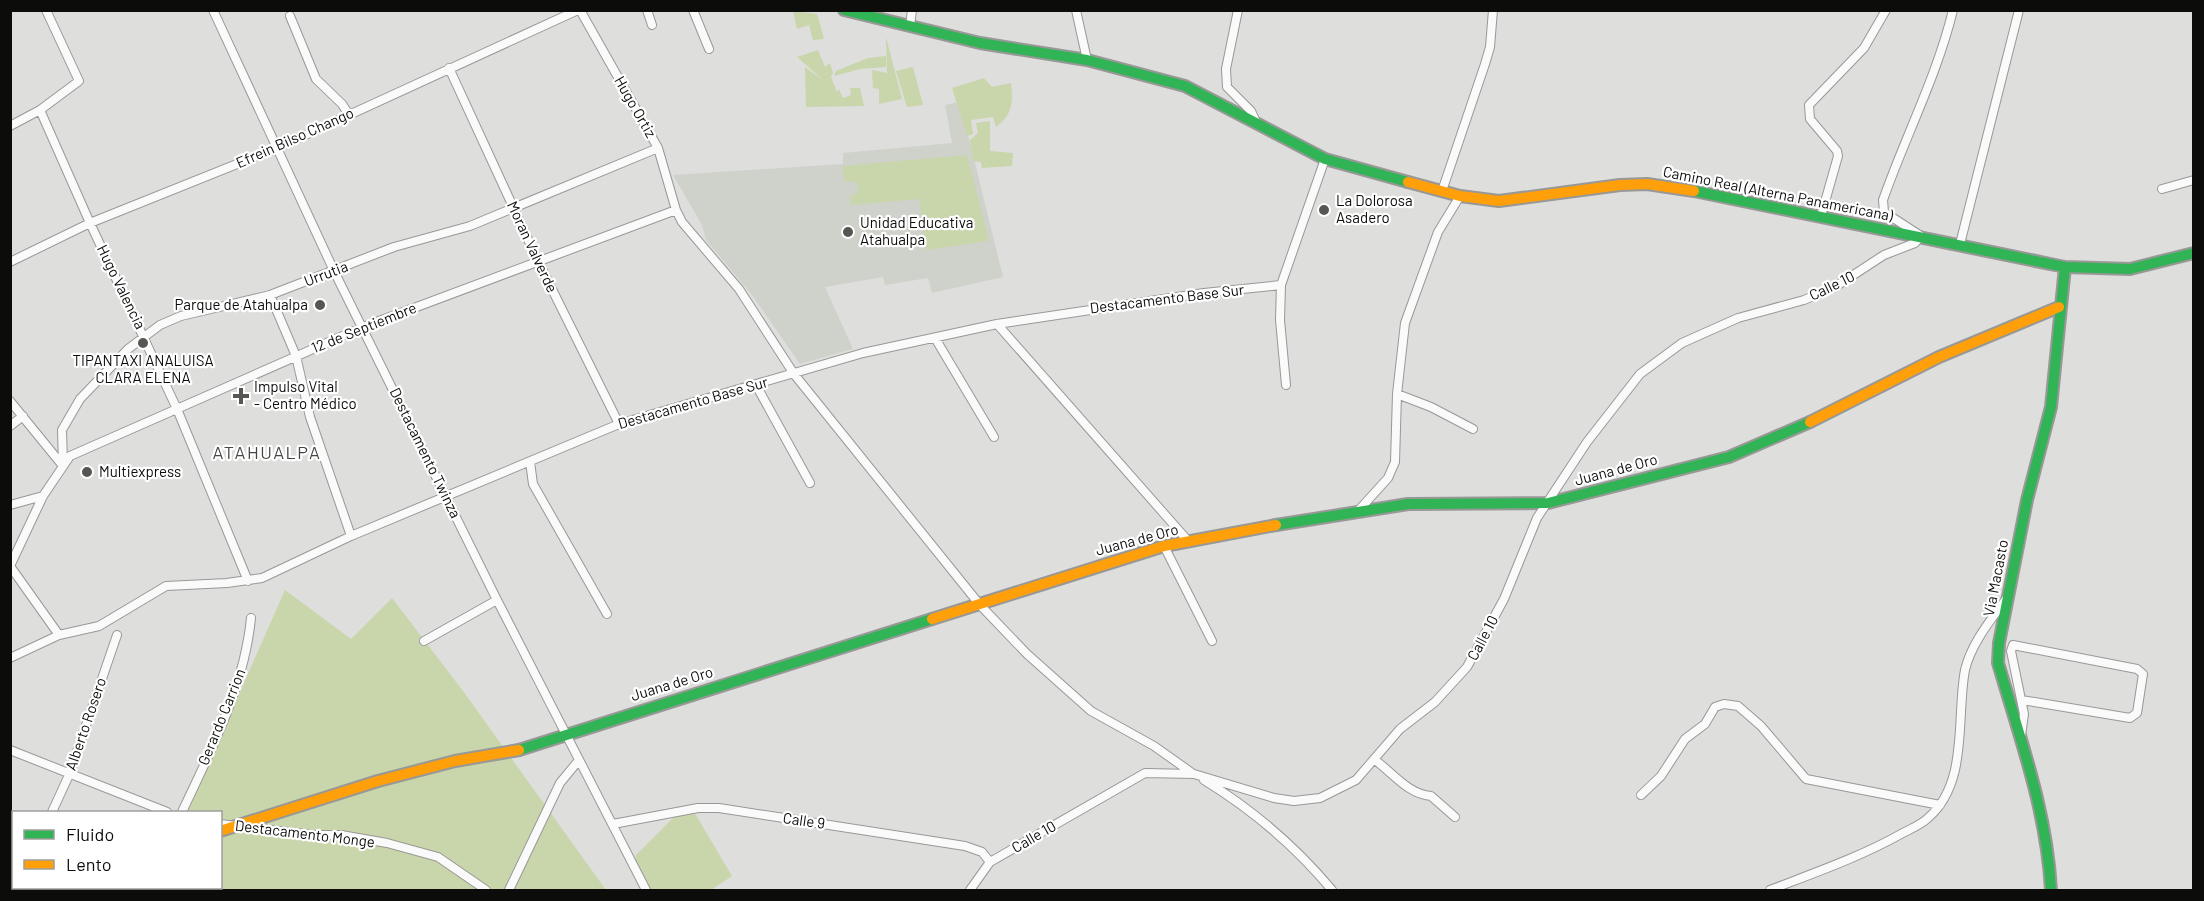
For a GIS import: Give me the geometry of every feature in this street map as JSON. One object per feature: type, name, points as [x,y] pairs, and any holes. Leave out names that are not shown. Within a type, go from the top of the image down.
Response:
[{"type":"street","points":[[10,126],[40,110],[79,81],[46,10]]},
{"type":"street","name":"Destacamento Twinza","points":[[213,10],[334,271],[497,600],[646,891]]},
{"type":"street","name":"Efrein Bilso Chango","points":[[10,262],[90,223],[277,148],[579,10]]},
{"type":"street","name":"Hugo Ortiz","points":[[579,10],[658,148],[676,210]]},
{"type":"street","points":[[647,10],[652,25]]},
{"type":"street","points":[[693,10],[709,49]]},
{"type":"street","name":"Camino Real (Alterna Panamericana)","points":[[844,10],[981,43],[1087,60],[1185,86],[1325,159],[1460,196],[1499,201],[1516,200],[1620,185],[1647,184],[1821,216],[2065,267],[2130,269],[2193,253]]},
{"type":"street","points":[[910,26],[912,10]]},
{"type":"street","points":[[1076,10],[1087,60]]},
{"type":"street","points":[[1238,10],[1226,69],[1227,87],[1251,111],[1256,122]]},
{"type":"street","points":[[1442,191],[1485,64],[1493,10]]},
{"type":"street","points":[[1821,216],[1838,156],[1837,151],[1810,119],[1809,105],[1864,48],[1886,10]]},
{"type":"street","points":[[1921,236],[1889,218],[1884,212],[1883,200],[1912,122],[1928,87],[1953,10]]},
{"type":"street","points":[[1960,244],[2019,10]]},
{"type":"street","points":[[290,16],[316,79],[342,104],[349,115]]},
{"type":"street","name":"Moran Valverde","points":[[449,68],[538,261],[619,424]]},
{"type":"street","name":"Hugo Valencia","points":[[40,110],[90,223],[145,335],[248,581]]},
{"type":"street","name":"Urrutia","points":[[63,466],[62,430],[80,399],[145,335],[182,316],[270,295],[394,247],[470,226],[513,206],[658,148]]},
{"type":"street","points":[[1286,385],[1280,320],[1281,285],[1325,159]]},
{"type":"street","points":[[2162,189],[2193,180]]},
{"type":"street","points":[[1359,510],[1388,478],[1395,462],[1397,394],[1405,323],[1438,232],[1460,196]]},
{"type":"street","points":[[676,210],[739,289],[794,374],[980,605],[1027,654],[1091,711],[1154,747],[1248,809],[1312,867],[1332,891]]},
{"type":"street","name":"12 de Septiembre","points":[[10,566],[43,496],[70,456],[363,327],[676,210]]},
{"type":"street","name":"Calle 10","points":[[972,890],[990,862],[1146,773],[1194,774],[1274,798],[1306,801],[1337,791],[1356,780],[1376,760],[1400,729],[1436,702],[1467,667],[1504,599],[1537,518],[1612,406],[1640,374],[1665,354],[1738,318],[1804,300],[1835,287],[1884,255],[1915,243],[1921,236]]},
{"type":"street","name":"Via Macasto","points":[[2051,891],[2048,840],[2021,736],[1998,663],[2007,598],[2027,500],[2051,407],[2065,267]]},
{"type":"street","name":"Destacamento Base Sur","points":[[10,658],[59,635],[99,626],[166,586],[248,581],[262,578],[351,536],[447,498],[600,430],[619,424],[863,353],[997,324],[1204,292],[1281,285]]},
{"type":"street","points":[[270,295],[296,356],[309,417],[351,536]]},
{"type":"street","name":"Juana de Oro","points":[[222,830],[378,781],[455,761],[519,750],[566,732],[1164,546],[1359,510],[1408,504],[1548,503],[1729,457],[1796,429],[1939,357],[2060,307]]},
{"type":"street","points":[[997,324],[1189,542]]},
{"type":"street","points":[[935,338],[993,437]]},
{"type":"street","points":[[756,384],[810,483]]},
{"type":"street","points":[[1397,394],[1431,407],[1473,429]]},
{"type":"street","points":[[10,401],[63,466]]},
{"type":"street","points":[[10,426],[23,416]]},
{"type":"street","points":[[530,462],[533,484],[608,614]]},
{"type":"street","points":[[10,505],[43,496]]},
{"type":"street","points":[[1164,546],[1212,642]]},
{"type":"street","points":[[10,566],[59,635]]},
{"type":"street","points":[[1770,891],[1880,846],[1927,819],[1940,805],[1959,752],[1965,671],[1970,655],[1986,626],[2007,598]]},
{"type":"street","points":[[424,641],[497,600]]},
{"type":"street","name":"Gerardo Carrion","points":[[183,811],[234,693],[249,645],[251,618]]},
{"type":"street","name":"Alberto Rosero","points":[[53,811],[69,775],[117,635]]},
{"type":"street","points":[[2021,736],[2024,723],[2022,700],[2011,651],[2013,645],[2137,669],[2143,674],[2137,713],[2130,718],[2022,700]]},
{"type":"street","points":[[1641,795],[1661,776],[1685,739],[1704,724],[1715,707],[1732,704],[1738,706],[1761,726],[1806,779],[1940,805]]},
{"type":"street","points":[[10,750],[162,811]]},
{"type":"street","points":[[509,891],[560,783],[579,760]]},
{"type":"street","points":[[1376,760],[1412,791],[1420,796],[1431,796],[1455,817]]},
{"type":"street","name":"Calle 9","points":[[613,824],[698,808],[719,808],[965,846],[982,852],[990,862]]},
{"type":"street","name":"Destacamento Monge","points":[[222,824],[313,835],[341,835],[411,850],[438,857],[486,891]]},
{"type":"shaded area","name":"Unidad Educativa Atahualpa","points":[[960,102],[1003,277],[932,293],[928,278],[885,285],[883,277],[825,287],[853,349],[800,364],[752,295],[706,240],[702,225],[673,175],[843,164],[843,153],[952,143],[945,105]]},
{"type":"green space","points":[[793,11],[817,14],[824,39],[813,40],[809,25],[797,29]]},
{"type":"green space","points":[[886,37],[902,99],[879,104],[879,89],[873,88],[872,70],[887,73]]},
{"type":"green space","points":[[818,50],[825,67],[830,63],[833,73],[831,77],[837,92],[839,89],[843,98],[851,95],[850,88],[860,88],[864,106],[806,107],[805,67],[824,81],[797,57]]},
{"type":"green space","points":[[886,56],[886,67],[860,69],[834,76],[836,71],[868,58]]},
{"type":"green space","points":[[913,67],[923,105],[907,107],[896,71]]},
{"type":"green space","points":[[984,78],[992,87],[1011,83],[1011,108],[996,127],[993,117],[971,120],[973,134],[967,136],[952,88]]},
{"type":"green space","points":[[990,121],[990,151],[1013,153],[1012,166],[982,168],[981,162],[973,161],[970,140],[978,133],[976,123]]},
{"type":"green space","points":[[967,155],[989,241],[926,250],[919,199],[851,205],[850,196],[858,193],[857,182],[845,182],[842,166]]},
{"type":"green space","points":[[285,590],[351,639],[392,598],[463,691],[606,890],[152,890],[222,889],[222,811],[187,811]]},
{"type":"green space","points":[[694,812],[732,876],[711,890],[650,890],[635,863],[636,855],[677,814]]},
{"type":"traffic: fast","points":[[844,10],[980,43],[1087,60],[1185,86],[1325,159],[1408,182]]},
{"type":"traffic: fast","points":[[1694,191],[2065,267],[2130,269],[2194,253]]},
{"type":"traffic: fast","points":[[2051,890],[2038,804],[1998,663],[1999,643],[2027,500],[2051,407],[2065,267]]},
{"type":"traffic: fast","points":[[1276,525],[1408,504],[1548,503],[1729,457],[1810,422]]},
{"type":"traffic: fast","points":[[519,750],[932,619]]},
{"type":"traffic: slow","points":[[1408,182],[1460,196],[1499,201],[1620,185],[1647,184],[1694,191]]},
{"type":"traffic: slow","points":[[1810,422],[1939,357],[2059,307]]},
{"type":"traffic: slow","points":[[932,619],[1164,546],[1276,525]]},
{"type":"traffic: slow","points":[[222,830],[378,781],[455,761],[519,750]]},
{"type":"place","name":"La Dolorosa Asadero","points":[[1324,210]]},
{"type":"place","name":"Unidad Educativa Atahualpa","points":[[848,232]]},
{"type":"place","name":"Parque de Atahualpa","points":[[320,305]]},
{"type":"place","name":"TIPANTAXI ANALUISA CLARA ELENA","points":[[143,343]]},
{"type":"place","name":"Impulso Vital - Centro Médico","points":[[241,396]]},
{"type":"place","name":"Multiexpress","points":[[87,472]]},
{"type":"district","name":"ATAHUALPA","points":[[267,453]]}]
